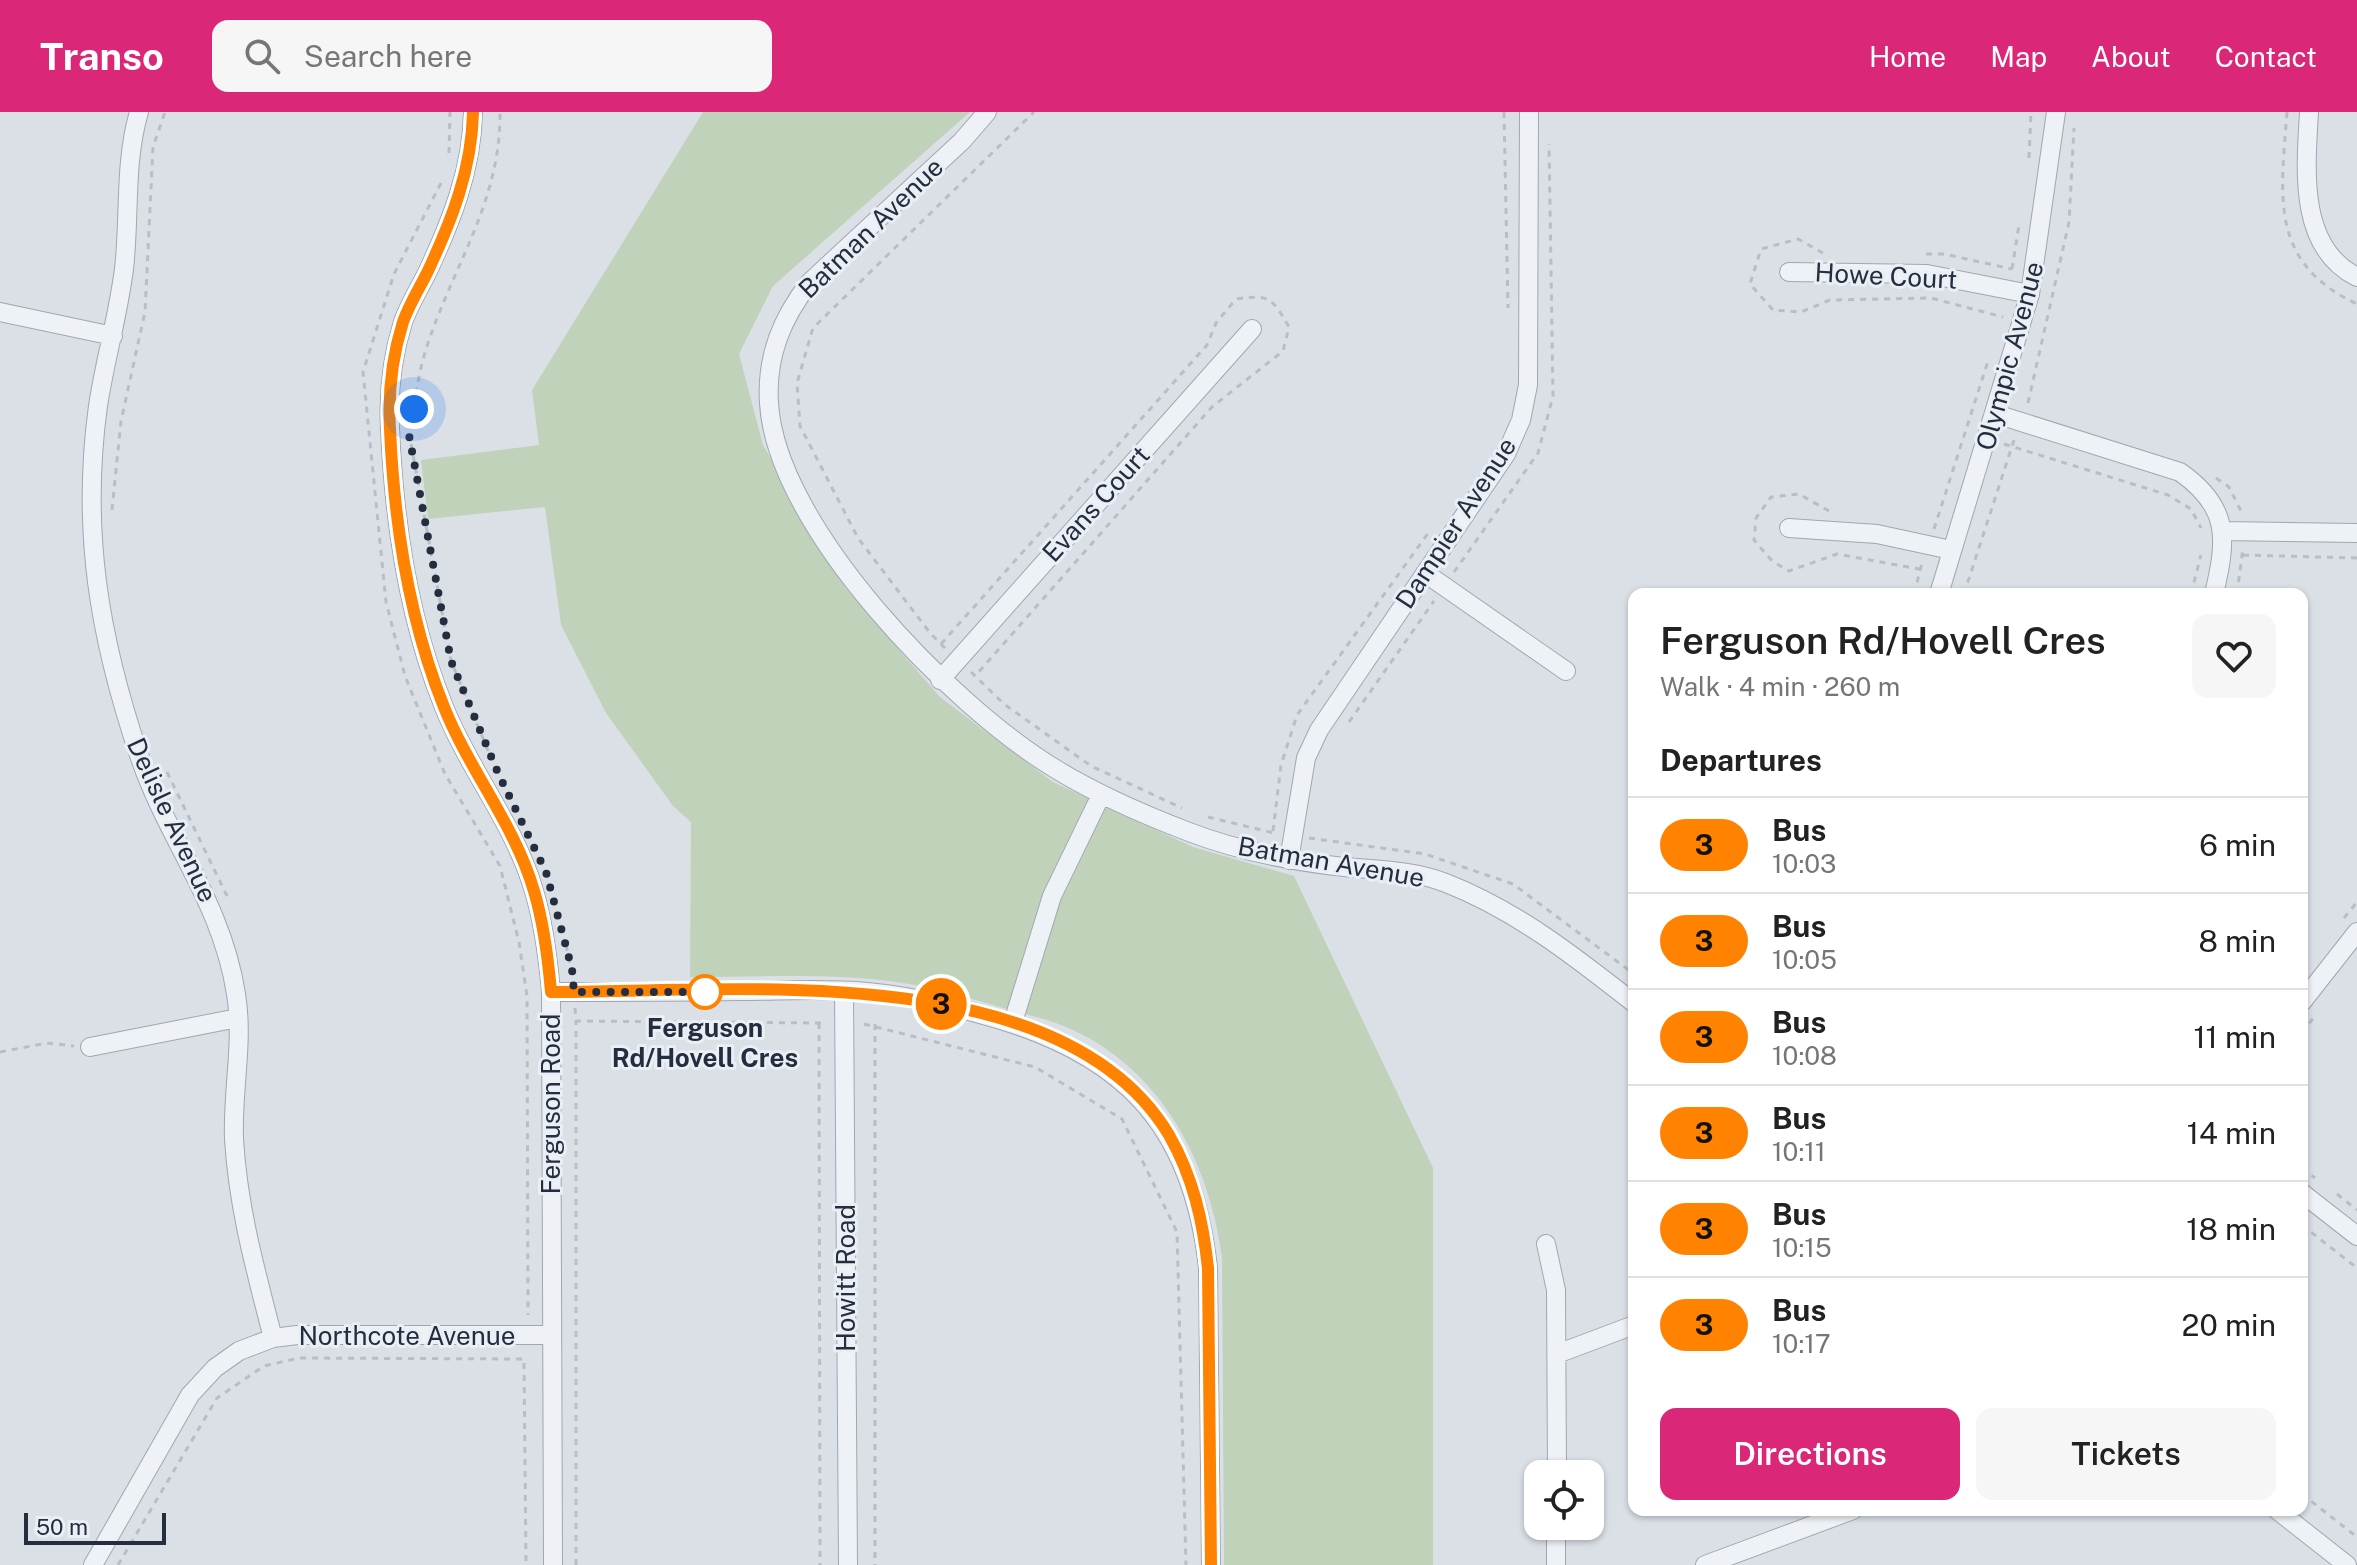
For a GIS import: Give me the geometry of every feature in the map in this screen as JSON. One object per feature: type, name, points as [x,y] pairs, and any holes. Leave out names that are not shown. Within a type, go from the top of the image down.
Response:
[{"type":"street","name":"Delisle Avenue","points":[[139,112],[130,159],[123,270],[98,404],[92,462],[95,590],[107,650],[141,762],[213,907],[236,994],[234,1137],[239,1195],[273,1338]]},
{"type":"street","name":"Ferguson Road","points":[[473,112],[466,173],[451,222],[404,320],[391,375],[391,442],[409,591],[426,653],[464,754],[515,844],[534,889],[547,943],[551,992],[553,1565]]},
{"type":"street","name":"Batman Avenue","points":[[1003,112],[962,141],[810,282],[789,309],[769,371],[769,404],[774,437],[808,511],[877,611],[940,680],[1040,759],[1101,795],[1192,834],[1289,860],[1388,870],[1441,881],[1489,901],[1539,930],[1628,998]]},
{"type":"street","name":"Dampier Avenue","points":[[1289,860],[1306,758],[1319,730],[1506,454],[1521,420],[1528,385],[1529,112]]},
{"type":"street","name":"Olympic Avenue","points":[[1941,588],[2030,294],[2056,112]]},
{"type":"street","points":[[2309,112],[2306,183],[2310,216],[2329,251],[2357,277]]},
{"type":"street","name":"Batman Avenue","points":[[962,141],[982,115]]},
{"type":"street","name":"Howe Court","points":[[1789,272],[1927,274],[2030,294]]},
{"type":"street","points":[[0,312],[113,336]]},
{"type":"street","name":"Evans Court","points":[[940,680],[1252,329]]},
{"type":"street","points":[[1996,414],[2180,472],[2199,485],[2214,503],[2223,531],[2223,555],[2215,588]]},
{"type":"street","points":[[1789,528],[1877,534],[1951,550]]},
{"type":"street","points":[[2223,531],[2357,533]]},
{"type":"street","points":[[1425,573],[1566,671]]},
{"type":"street","points":[[1013,1022],[1052,896],[1101,795]]},
{"type":"street","points":[[2308,994],[2357,932]]},
{"type":"street","points":[[551,992],[844,991],[932,1002],[1013,1022],[1056,1038],[1117,1077],[1168,1133],[1198,1204],[1208,1268],[1211,1565]]},
{"type":"street","name":"Howitt Road","points":[[844,991],[848,1565]]},
{"type":"street","points":[[90,1047],[238,1018]]},
{"type":"street","points":[[2308,1198],[2357,1236]]},
{"type":"street","points":[[1546,1244],[1556,1290],[1557,1460]]},
{"type":"street","points":[[1557,1354],[1628,1327]]},
{"type":"street","name":"Northcote Avenue","points":[[93,1565],[190,1395],[215,1368],[239,1351],[273,1338],[552,1335]]},
{"type":"street","points":[[1705,1565],[1837,1516]]},
{"type":"street","points":[[2285,1516],[2347,1565]]},
{"type":"street","points":[[1556,1540],[1556,1565]]},
{"type":"path","points":[[112,511],[121,421],[145,312],[153,147],[165,112]]},
{"type":"path","points":[[492,759],[451,661],[409,435],[424,356],[476,232],[501,150],[500,112]]},
{"type":"path","points":[[1034,112],[813,328],[797,383],[800,426],[858,538],[930,633],[1004,704],[1091,766],[1184,809]]},
{"type":"path","points":[[1504,112],[1508,320]]},
{"type":"path","points":[[2029,166],[2031,112]]},
{"type":"path","points":[[2008,289],[2021,213]]},
{"type":"path","points":[[1916,588],[1993,345]]},
{"type":"path","points":[[1966,432],[2168,495],[2191,509],[2202,530]]},
{"type":"path","points":[[1272,833],[1281,765],[1297,715],[1435,523]]},
{"type":"path","points":[[2193,588],[2202,553]]},
{"type":"path","points":[[2243,555],[2357,558]]},
{"type":"path","points":[[162,763],[223,884],[231,911]]},
{"type":"path","points":[[1197,815],[1272,833],[1425,854],[1513,884],[1628,970]]},
{"type":"path","points":[[565,941],[576,1021],[576,1565]]},
{"type":"path","points":[[576,1021],[875,1024],[1035,1067],[1122,1119],[1177,1232],[1186,1565]]},
{"type":"path","points":[[819,1023],[820,1565]]},
{"type":"path","points":[[875,1024],[875,1565]]},
{"type":"path","points":[[0,1052],[47,1043],[90,1047]]},
{"type":"path","points":[[2308,1230],[2357,1268]]},
{"type":"path","points":[[118,1565],[217,1398],[264,1366],[299,1358],[524,1359],[526,1565]]},
{"type":"path","points":[[2308,1499],[2357,1537]]},
{"type":"green space","points":[[703,112],[970,112],[773,286],[739,354],[763,445],[846,589],[940,697],[1053,782],[1193,847],[1294,876],[1433,1168],[1433,1565],[1224,1565],[1222,1258],[1205,1184],[1172,1116],[1149,1087],[1122,1061],[1091,1040],[1043,1019],[932,989],[882,980],[800,976],[690,977],[691,822],[673,806],[606,713],[561,625],[545,507],[428,519],[421,460],[539,445],[532,390]]},
{"type":"bus line","name":"3","points":[[473,112],[466,173],[451,222],[404,320],[391,375],[390,428],[409,591],[426,653],[443,705],[464,754],[515,844],[534,889],[547,943],[551,992],[844,991],[898,996],[965,1009],[1028,1027],[1084,1053],[1117,1077],[1144,1103],[1168,1133],[1198,1204],[1204,1234],[1208,1268],[1211,1565]]},
{"type":"place","name":"Ferguson Rd/Hovell Cres","points":[[705,992]]},
{"type":"route","points":[[414,409],[409,435],[451,661],[498,773],[546,872],[572,969],[574,992],[705,992]]}]
